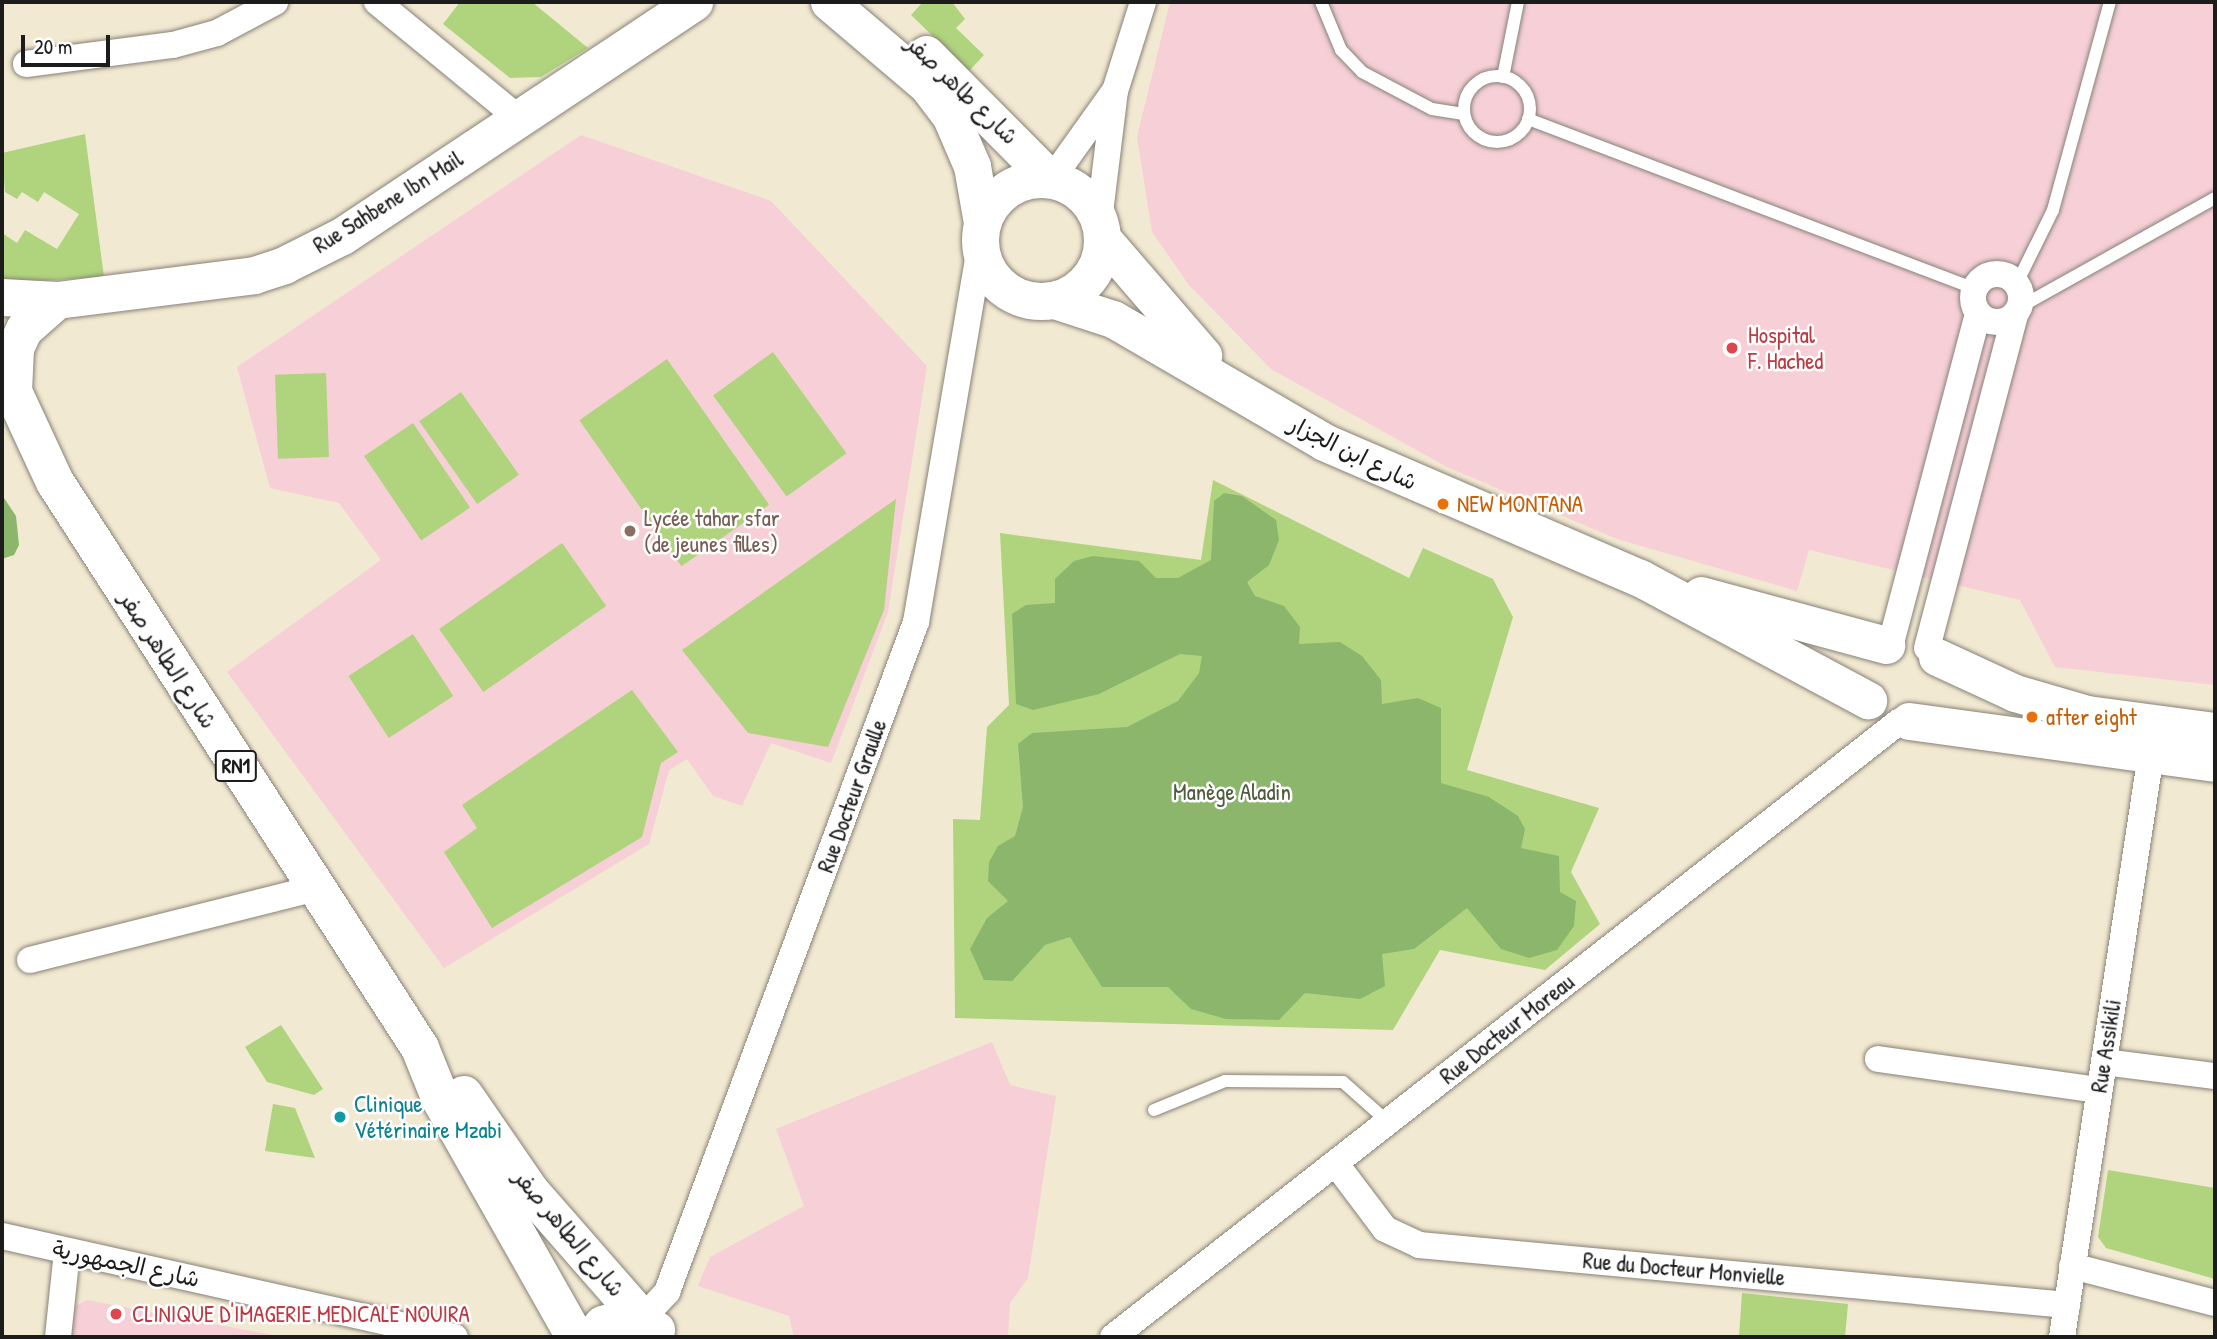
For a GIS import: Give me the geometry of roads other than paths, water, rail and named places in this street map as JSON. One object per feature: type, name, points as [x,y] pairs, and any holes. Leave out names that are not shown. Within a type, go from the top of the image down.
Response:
[{"type":"main road","name":"Rue Sahbene Ibn Mail","points":[[2,298],[57,300],[254,275],[284,265],[342,236],[694,2]]},
{"type":"main road","name":"شارع طاهر صفر","points":[[829,2],[927,85],[950,115],[972,166],[981,235]]},
{"type":"main road","name":"شارع طاهر صفر","points":[[870,2],[1051,180]]},
{"type":"main road","points":[[1051,180],[1081,194],[1101,230],[1090,277],[1054,300],[1020,298],[1005,289],[981,235],[1009,189],[1051,180]]},
{"type":"main road","name":"شارع ابن الجزار","points":[[1101,230],[1141,290],[1228,381]]},
{"type":"main road","points":[[6,393],[13,359],[24,328],[57,300]]},
{"type":"main road","name":"شارع ابن الجزار","points":[[1054,300],[1113,319],[1228,381],[1324,442],[1640,578],[1868,701]]},
{"type":"main road","name":"شارع الطاهر صفر","points":[[6,393],[55,482],[420,1048],[441,1100],[575,1337]]},
{"type":"main road","name":"شارع ابن الجزار","points":[[1640,578],[1889,644]]},
{"type":"main road","points":[[2215,731],[2087,714],[2015,693],[1932,652],[1889,644],[1864,673],[1868,701],[1883,716],[2215,763]]},
{"type":"main road","points":[[1905,721],[1928,714],[1942,697],[1945,676],[1932,652]]},
{"type":"main road","name":"شارع الطاهر صفر","points":[[420,1048],[461,1090],[530,1191],[651,1328]]},
{"type":"main road","points":[[593,1337],[615,1319],[651,1328]]},
{"type":"street","points":[[26,64],[173,45],[217,33],[275,2]]},
{"type":"street","points":[[377,2],[518,118]]},
{"type":"street","points":[[1101,230],[1115,91],[1143,2]]},
{"type":"street","points":[[1051,180],[1115,91]]},
{"type":"street","name":"Rue Docteur Graulle","points":[[651,1328],[667,1292],[916,622],[981,235]]},
{"type":"street","points":[[1889,644],[1977,301],[1997,274],[2018,302]]},
{"type":"street","points":[[1977,301],[1998,322],[2018,302]]},
{"type":"street","points":[[1932,652],[2018,302]]},
{"type":"street","name":"Rue Docteur Moreau","points":[[1113,1337],[1905,721]]},
{"type":"street","name":"Rue Assikili","points":[[2062,1337],[2151,754]]},
{"type":"street","points":[[30,960],[317,888]]},
{"type":"street","points":[[1878,1059],[2099,1090]]},
{"type":"street","points":[[2104,1062],[2215,1076]]},
{"type":"street","name":"Rue du Docteur Monvielle","points":[[1336,1164],[1385,1228],[1419,1245],[2067,1305]]},
{"type":"street","name":"شارع الجمهورية","points":[[2,1236],[414,1332],[455,1337]]},
{"type":"street","points":[[58,1337],[67,1252]]},
{"type":"street","points":[[2072,1266],[2215,1303]]},
{"type":"lane","points":[[1321,2],[1341,50],[1362,72],[1432,109],[1464,114]]},
{"type":"lane","points":[[1503,77],[1518,2]]},
{"type":"lane","points":[[2018,302],[2053,210],[2110,2]]},
{"type":"lane","points":[[1503,77],[1528,97],[1528,119],[1515,137],[1494,142],[1474,133],[1464,114],[1474,85],[1503,77]]},
{"type":"lane","points":[[1528,119],[1977,301]]},
{"type":"lane","points":[[2018,302],[2215,198]]},
{"type":"lane","points":[[1154,1110],[1225,1081],[1343,1082],[1388,1122]]},
{"type":"place","name":"Hospital F. Hached","points":[[1732,348]]},
{"type":"place","name":"NEW MONTANA","points":[[1443,504]]},
{"type":"place","name":"Lycée tahar sfar (de jeunes filles)","points":[[630,531]]},
{"type":"place","name":"after eight","points":[[2032,717]]},
{"type":"place","name":"Clinique Vétérinaire Mzabi","points":[[340,1117]]},
{"type":"place","name":"CLINIQUE D'IMAGERIE MEDICALE NOUIRA","points":[[116,1314]]},
{"type":"park label","name":"Manège Aladin","points":[[1232,792]]}]
